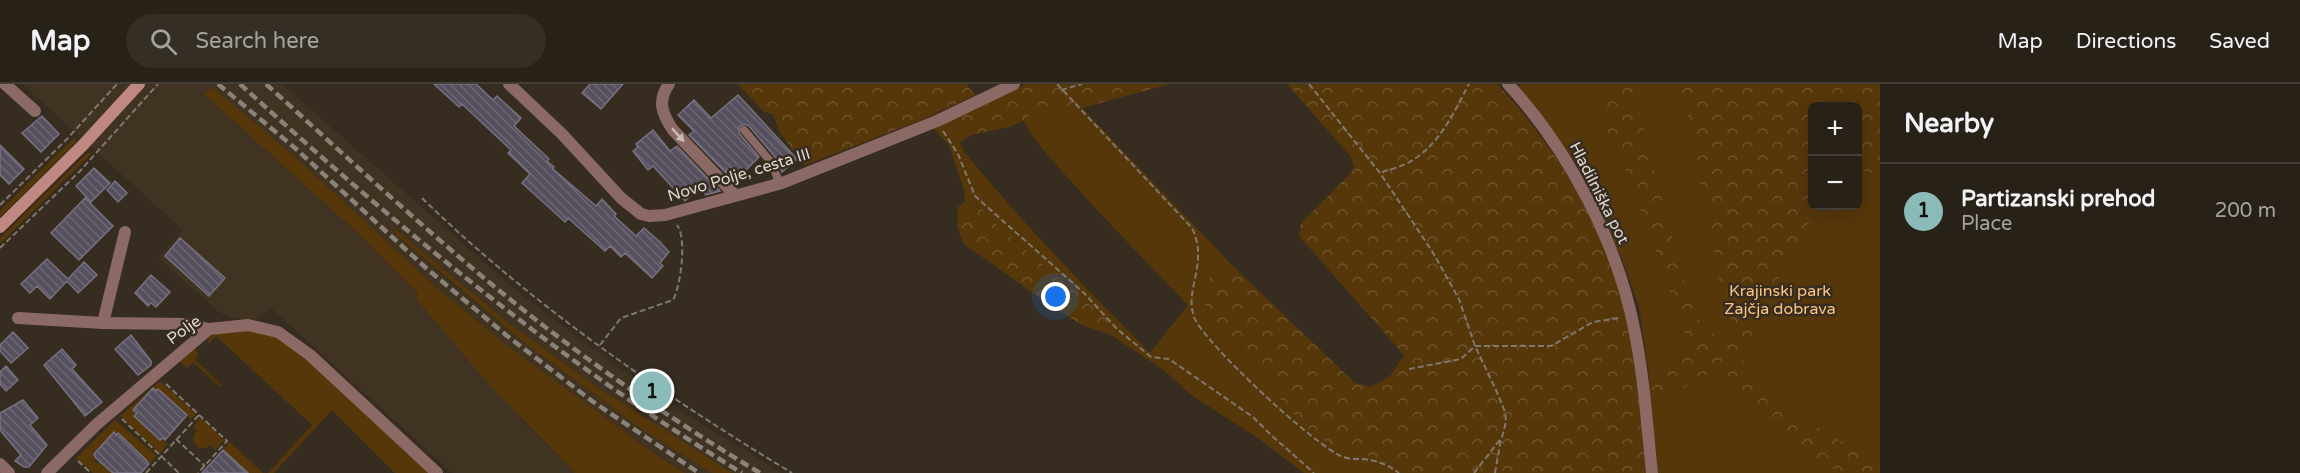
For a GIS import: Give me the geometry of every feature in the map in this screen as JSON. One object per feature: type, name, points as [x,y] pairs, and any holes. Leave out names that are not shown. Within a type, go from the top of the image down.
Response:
[{"type":"main road","points":[[0,227],[83,146],[139,84]]},
{"type":"street","points":[[5,84],[35,111]]},
{"type":"street","name":"Novo Polje, cesta III","points":[[510,84],[621,198],[641,214],[650,216],[665,215],[780,184],[937,122],[1014,84]]},
{"type":"street","points":[[669,84],[661,102],[665,118],[673,130],[735,195]]},
{"type":"street","name":"Hladilniška pot","points":[[1509,84],[1560,150],[1609,242],[1632,316],[1644,394],[1652,473]]},
{"type":"street","points":[[103,323],[125,232]]},
{"type":"street","points":[[18,318],[103,323],[186,324],[209,328]]},
{"type":"street","name":"Polje","points":[[47,473],[97,424],[209,328],[248,325],[278,332],[310,355],[437,473]]},
{"type":"street","points":[[0,464],[9,473]]},
{"type":"lane","points":[[744,130],[771,162],[780,184]]},
{"type":"path","points":[[0,205],[117,84]]},
{"type":"path","points":[[1057,84],[1192,228],[1199,250],[1192,301],[1194,316],[1200,328],[1221,352],[1309,435],[1330,450],[1345,458],[1372,460],[1388,465],[1399,473]]},
{"type":"path","points":[[1061,90],[1082,84]]},
{"type":"path","points":[[1309,84],[1380,173],[1432,251],[1459,299],[1475,346],[1505,412],[1506,422],[1495,473]]},
{"type":"path","points":[[1380,173],[1411,162],[1434,143],[1469,84]]},
{"type":"path","points":[[937,122],[958,154],[975,196],[1084,293],[1117,329],[1151,357],[1169,359],[1253,417],[1314,473]]},
{"type":"path","points":[[422,198],[469,244],[573,328],[730,435],[792,473]]},
{"type":"path","points":[[600,345],[621,318],[669,303],[676,295],[680,277],[681,231],[665,215]]},
{"type":"path","points":[[1409,369],[1461,359],[1475,346],[1551,346],[1593,322],[1632,316]]},
{"type":"path","points":[[160,378],[227,441],[198,473]]},
{"type":"path","points":[[117,415],[179,473]]},
{"type":"path","points":[[146,473],[199,415]]},
{"type":"path","points":[[1474,473],[1502,436]]},
{"type":"path","points":[[176,439],[205,466]]},
{"type":"path","points":[[73,457],[91,473]]},
{"type":"shaded area","points":[[22,84],[282,84],[518,292],[608,360],[687,415],[781,473],[732,473],[696,451],[600,389],[510,324],[395,229],[392,231],[521,340],[647,433],[712,473],[685,473],[649,450],[503,342],[437,288],[293,155],[211,87],[205,95],[360,235],[418,295],[416,299],[525,423],[575,473],[452,473],[270,307],[257,320],[230,318],[219,312],[158,258],[183,230]]},
{"type":"green space","points":[[738,84],[966,84],[975,95],[924,119],[805,165],[780,133],[773,114],[763,111]]},
{"type":"green space","points":[[1026,84],[1170,84],[1082,108],[1063,106],[1033,112],[1023,121],[1009,127],[971,135],[957,118]]},
{"type":"green space","points":[[1287,84],[1497,84],[1536,130],[1572,182],[1613,267],[1632,339],[1646,473],[1404,473],[1388,460],[1330,445],[1312,432],[1283,404],[1274,387],[1254,368],[1226,332],[1209,315],[1204,303],[1209,278],[1217,270],[1234,267],[1355,383],[1371,387],[1390,376],[1404,355],[1299,236],[1301,223],[1350,174],[1354,167],[1351,157]]},
{"type":"green space","name":"Krajinski park Zajčja dobrava","points":[[1520,84],[1880,84],[1880,473],[1658,473],[1651,406],[1688,385],[1684,355],[1649,375],[1639,307],[1622,259],[1577,166],[1518,88]],"holes":[[[1627,172],[1640,184],[1681,323]]]},
{"type":"green space","points":[[1609,84],[1634,84],[1632,86],[1687,294],[1697,317],[1720,342],[1729,336],[1732,324],[1729,307],[1721,292],[1705,199],[1696,166],[1691,127],[1679,84],[1880,84],[1880,175],[1862,170],[1862,102],[1808,102],[1808,210],[1817,210],[1764,308],[1746,351],[1741,371],[1752,385],[1774,402],[1848,445],[1880,459],[1880,473],[1840,473],[1814,459],[1763,421],[1719,375],[1708,374],[1651,406],[1649,375],[1686,354],[1689,345],[1627,173],[1607,131],[1604,113]]},
{"type":"green space","points":[[212,87],[293,155],[437,288],[503,342],[649,450],[685,473],[575,473],[487,382],[416,299],[418,294],[360,235],[204,94]]},
{"type":"green space","points":[[1063,106],[1082,108],[1234,267],[1217,270],[1209,278],[1204,303],[1209,315],[1226,332],[1254,368],[1274,387],[1283,404],[1312,432],[1330,445],[1388,460],[1404,473],[1304,473],[1259,439],[1190,394],[1166,372],[1111,335],[1109,322],[1002,230],[983,210],[975,204],[965,202],[964,190],[949,145],[933,128],[957,118],[971,135],[960,142],[963,150],[985,177],[1078,279],[1150,353],[1188,305],[1064,173],[1023,121],[1033,112]]},
{"type":"green space","points":[[75,137],[76,142],[0,217],[0,211]]},
{"type":"green space","points":[[93,152],[0,244],[0,238],[86,154]]},
{"type":"green space","points":[[965,202],[975,204],[983,210],[1002,230],[1110,322],[1111,335],[1082,325],[964,244],[957,226],[958,207]]},
{"type":"green space","points":[[395,229],[510,324],[600,389],[732,473],[712,473],[647,433],[521,340],[392,231]]},
{"type":"green space","points":[[248,330],[276,337],[309,360],[430,473],[395,473],[332,410],[274,473],[268,473],[312,425],[216,336],[209,343],[207,340],[213,333]]},
{"type":"green space","points":[[194,349],[199,354],[195,360],[222,385],[220,387],[193,362],[187,368],[179,361]]},
{"type":"green space","points":[[160,381],[196,414],[191,419],[158,389],[156,391],[153,389],[134,410],[137,413],[134,417],[138,420],[140,417],[154,435],[168,444],[160,453],[120,416]]},
{"type":"green space","points":[[201,418],[224,440],[215,450],[210,445],[206,448],[199,448],[193,442],[197,431],[193,427]]},
{"type":"green space","points":[[115,420],[157,456],[149,464],[118,434],[114,433],[100,452],[97,450],[94,453],[97,457],[94,461],[97,464],[100,461],[113,473],[93,473],[76,458]]},
{"type":"green space","points":[[230,442],[263,473],[248,473],[223,450]]},
{"type":"building","points":[[434,84],[476,84],[493,100],[497,96],[521,118],[514,126],[549,159],[547,161],[554,167],[553,169],[596,206],[602,199],[616,214],[614,216],[636,236],[644,228],[660,242],[669,252],[660,263],[663,266],[652,278],[625,253],[621,257],[610,246],[605,251],[568,218],[565,222],[522,183],[530,174],[508,153],[511,150],[462,104],[459,107]]},
{"type":"building","points":[[590,84],[623,84],[601,109],[582,93]]},
{"type":"building","points":[[738,95],[797,159],[782,172],[776,158],[749,126],[744,124],[739,127],[739,133],[759,157],[737,179],[727,169],[726,173],[689,135],[694,131],[678,115],[694,100],[711,118]]},
{"type":"building","points":[[42,116],[59,134],[41,152],[22,133]]},
{"type":"building","points":[[653,130],[670,151],[677,146],[720,191],[706,195],[699,187],[685,201],[653,166],[648,170],[633,151],[638,147],[636,144]]},
{"type":"building","points":[[0,145],[24,169],[9,184],[0,175]]},
{"type":"building","points":[[94,168],[110,183],[91,202],[76,186]]},
{"type":"building","points":[[115,181],[127,193],[118,202],[107,190]]},
{"type":"building","points":[[85,198],[113,226],[79,260],[51,233]]},
{"type":"building","points":[[180,238],[225,278],[209,296],[165,256]]},
{"type":"building","points":[[47,259],[68,279],[84,262],[97,275],[78,293],[67,281],[50,299],[37,286],[30,293],[21,284]]},
{"type":"building","points":[[151,275],[170,292],[156,307],[151,303],[148,306],[135,293]]},
{"type":"building","points":[[13,332],[28,348],[11,363],[0,351],[0,345]]},
{"type":"building","points":[[131,335],[151,361],[151,365],[138,375],[115,349]]},
{"type":"building","points":[[62,349],[76,365],[72,369],[102,402],[85,416],[44,365]]},
{"type":"building","points":[[6,366],[18,380],[6,391],[0,384],[0,372]]},
{"type":"building","points":[[153,388],[156,391],[158,389],[187,415],[165,440],[162,438],[160,440],[134,416],[137,413],[133,410]]},
{"type":"building","points":[[23,400],[38,418],[30,425],[47,445],[29,467],[24,467],[15,461],[21,455],[0,430],[0,413]]},
{"type":"building","points":[[114,432],[116,435],[118,433],[149,464],[141,473],[113,473],[96,458],[94,454]]},
{"type":"building","points":[[223,450],[248,473],[202,473]]},
{"type":"railway","points":[[218,84],[295,148],[426,268],[506,335],[592,401],[699,473]]},
{"type":"railway","points":[[240,84],[359,190],[545,339],[609,386],[742,473]]},
{"type":"railway","points":[[266,84],[377,185],[522,309],[621,383],[760,473]]},
{"type":"place","name":"Partizanski prehod","points":[[652,391]]}]
